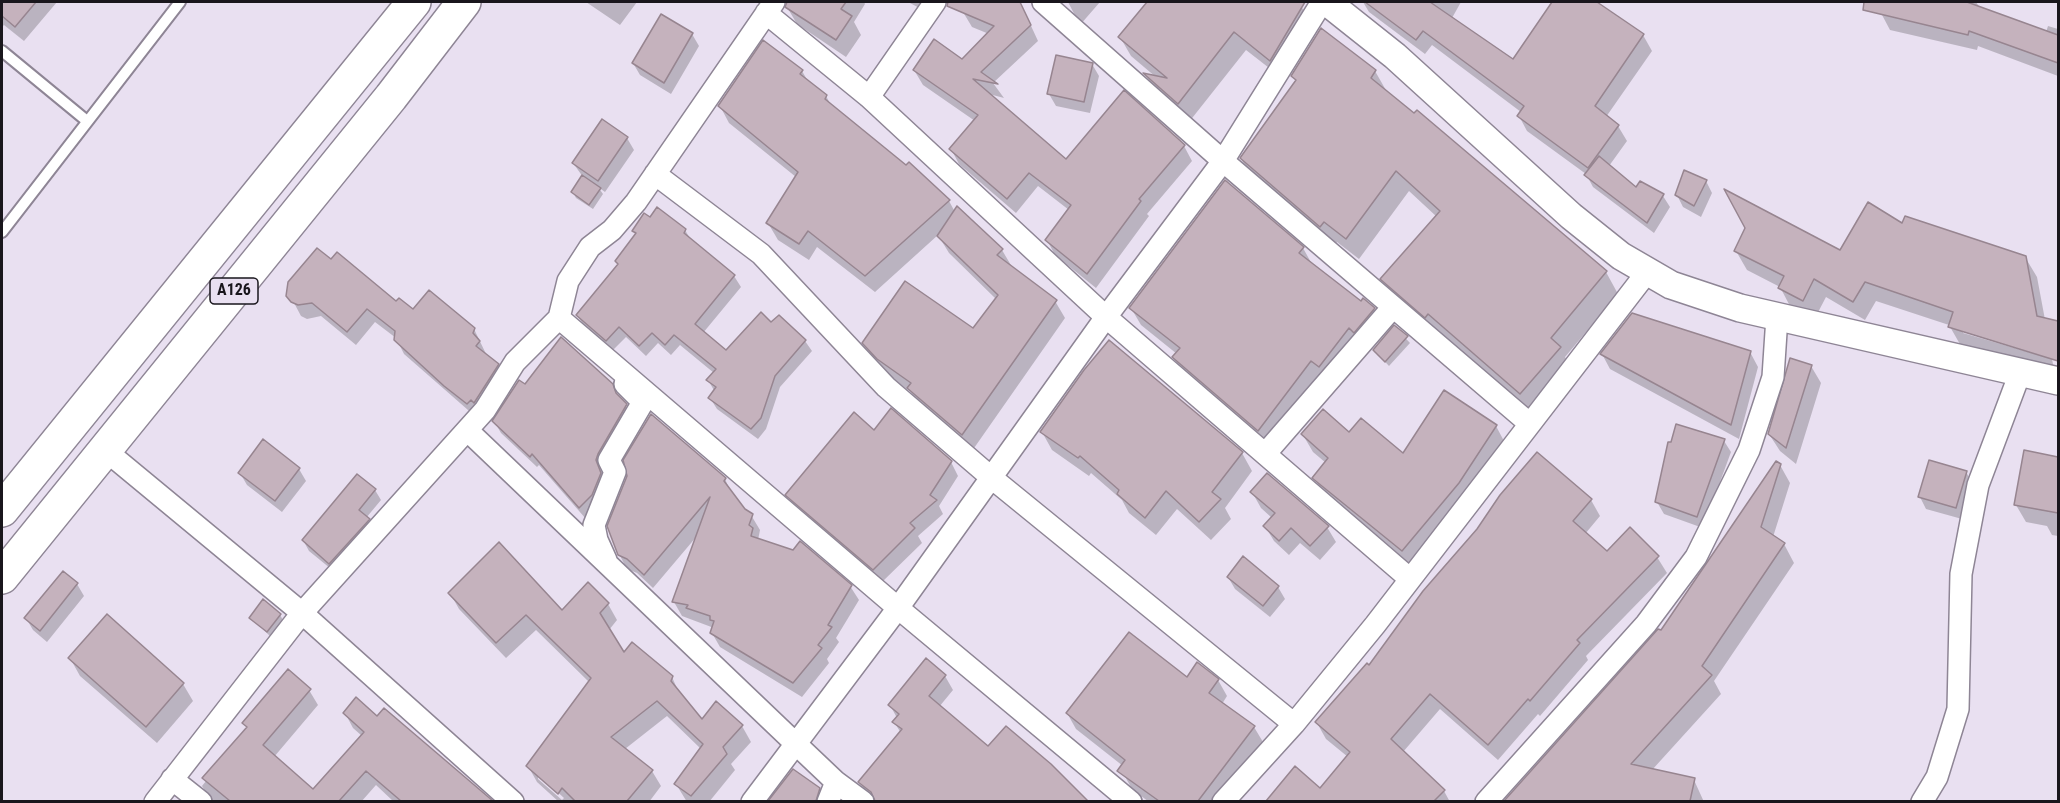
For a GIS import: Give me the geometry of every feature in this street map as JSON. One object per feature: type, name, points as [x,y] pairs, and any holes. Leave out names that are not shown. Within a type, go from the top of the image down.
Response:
[{"type":"highway","name":"A126","points":[[2,510],[414,2]]},
{"type":"highway","name":"A126","points":[[2,577],[391,97],[464,2]]},
{"type":"street","points":[[869,97],[935,2]]},
{"type":"street","points":[[1043,2],[1223,161],[1530,424]]},
{"type":"street","points":[[752,801],[797,745],[993,479],[1106,317],[1223,161],[1322,2]]},
{"type":"street","points":[[1327,2],[1395,56],[1570,216],[1621,256],[1671,285],[1740,308],[2058,381]]},
{"type":"street","points":[[155,801],[302,613],[485,410],[515,362],[560,318],[568,281],[590,248],[612,230],[655,174],[770,7],[1106,317],[1410,579]]},
{"type":"street","points":[[655,174],[761,254],[886,387],[993,479],[1294,724]]},
{"type":"street","points":[[1223,801],[1294,724],[1410,579],[1647,271]]},
{"type":"street","points":[[1265,454],[1393,307]]},
{"type":"street","points":[[1486,801],[1646,624],[1696,557],[1753,439],[1773,377],[1777,317]]},
{"type":"street","points":[[560,318],[643,402],[609,459],[615,472],[594,525],[597,540],[610,567]]},
{"type":"street","points":[[560,318],[898,608],[1131,801]]},
{"type":"street","points":[[1922,801],[1936,777],[1958,709],[1961,574],[1978,485],[2023,374]]},
{"type":"street","points":[[467,430],[836,782],[863,801]]},
{"type":"street","points":[[105,450],[302,613],[513,801]]},
{"type":"street","points":[[172,779],[201,801]]},
{"type":"street","points":[[828,801],[836,782]]},
{"type":"lane","points":[[2,232],[180,2]]},
{"type":"lane","points":[[2,51],[87,122]]},
{"type":"building","points":[[2,2],[36,2],[15,27],[2,16]]},
{"type":"building","points":[[787,2],[846,2],[841,9],[852,16],[836,40],[785,7]]},
{"type":"building","points":[[948,2],[1020,2],[1031,25],[981,72],[998,84],[973,79],[1066,159],[1124,90],[1185,145],[1139,199],[1141,201],[1087,274],[1045,240],[1071,205],[1029,173],[1007,199],[949,149],[978,115],[913,70],[934,39],[962,59],[994,26],[947,6]]},
{"type":"building","points":[[1147,2],[1305,2],[1270,61],[1234,32],[1178,104],[1143,73],[1167,78],[1118,37]]},
{"type":"building","points":[[1365,2],[1430,2],[1513,59],[1552,2],[1597,2],[1644,34],[1595,106],[1619,125],[1588,168],[1517,116],[1524,106],[1423,31],[1416,40]]},
{"type":"building","points":[[1864,2],[1967,2],[2058,35],[2058,63],[1969,31],[1968,35],[1863,10]]},
{"type":"building","points":[[661,14],[693,33],[664,83],[632,63]]},
{"type":"building","points":[[1321,28],[1376,70],[1371,78],[1414,113],[1417,110],[1607,271],[1551,338],[1561,347],[1520,394],[1428,314],[1425,318],[1380,279],[1440,211],[1396,171],[1346,239],[1324,222],[1320,227],[1240,158],[1296,80],[1291,76]]},
{"type":"building","points":[[763,40],[803,70],[800,74],[827,95],[825,99],[906,165],[909,162],[950,200],[865,276],[808,231],[799,244],[766,223],[798,172],[718,106]]},
{"type":"building","points":[[1056,55],[1093,63],[1084,102],[1047,94]]},
{"type":"building","points":[[602,119],[628,137],[598,181],[572,163]]},
{"type":"building","points":[[1599,156],[1636,187],[1640,181],[1664,194],[1647,223],[1584,175]]},
{"type":"building","points":[[1684,170],[1707,180],[1694,206],[1675,195]]},
{"type":"building","points":[[582,175],[601,188],[589,205],[571,192]]},
{"type":"building","points":[[1225,180],[1304,247],[1299,253],[1361,301],[1363,298],[1375,308],[1354,333],[1349,328],[1319,367],[1311,361],[1258,431],[1172,357],[1180,348],[1129,308]]},
{"type":"building","points":[[1724,189],[1840,250],[1868,202],[1902,223],[1905,216],[2026,256],[2037,316],[2058,321],[2058,361],[1948,327],[1953,312],[1865,282],[1853,302],[1814,279],[1803,301],[1778,288],[1784,276],[1734,251],[1745,228]]},
{"type":"building","points":[[957,206],[1003,249],[997,255],[1057,300],[962,435],[907,388],[911,383],[877,359],[862,343],[905,281],[973,328],[998,295],[937,236]]},
{"type":"building","points":[[657,207],[686,229],[684,233],[735,275],[695,324],[726,350],[761,312],[771,322],[779,315],[806,340],[775,376],[761,418],[751,429],[708,398],[716,387],[706,380],[716,369],[674,335],[665,345],[652,333],[639,346],[619,327],[606,341],[576,315],[618,264],[615,261],[636,233],[632,231],[644,213],[650,217]]},
{"type":"building","points":[[317,248],[331,259],[337,252],[396,301],[399,298],[413,309],[429,290],[475,328],[473,333],[480,341],[476,346],[499,364],[474,403],[471,400],[467,404],[444,386],[394,340],[395,331],[367,309],[347,332],[312,303],[298,305],[291,302],[286,296],[288,282]]},
{"type":"building","points":[[1632,313],[1751,351],[1731,425],[1600,354]]},
{"type":"building","points":[[1394,325],[1408,336],[1385,362],[1373,350]]},
{"type":"building","points":[[561,337],[613,384],[616,393],[627,404],[598,454],[596,460],[601,473],[592,495],[579,508],[532,454],[530,457],[492,421],[519,380],[525,384]]},
{"type":"building","points":[[1109,340],[1243,452],[1212,492],[1221,499],[1199,522],[1166,491],[1145,518],[1117,494],[1119,490],[1080,456],[1078,458],[1040,432],[1084,370]]},
{"type":"building","points":[[1790,358],[1812,365],[1786,448],[1768,434]]},
{"type":"building","points":[[1444,390],[1497,425],[1459,483],[1402,551],[1312,478],[1328,458],[1301,434],[1323,409],[1349,432],[1361,418],[1403,453]]},
{"type":"building","points":[[891,408],[952,461],[930,495],[937,500],[910,523],[915,528],[873,570],[785,495],[854,412],[874,430]]},
{"type":"building","points":[[651,414],[726,478],[724,481],[745,509],[753,514],[749,525],[753,528],[751,536],[793,550],[800,541],[852,585],[828,625],[832,627],[818,645],[822,648],[793,683],[710,633],[714,621],[710,620],[710,616],[686,608],[688,605],[672,602],[710,497],[644,575],[627,559],[618,555],[607,526],[627,476],[623,460]]},
{"type":"building","points":[[1676,424],[1725,439],[1697,517],[1655,502],[1668,442],[1671,442]]},
{"type":"building","points":[[263,439],[300,468],[275,501],[238,473]]},
{"type":"building","points":[[2024,450],[2058,457],[2058,513],[2014,505]]},
{"type":"building","points":[[1537,452],[1592,499],[1573,521],[1607,551],[1630,527],[1659,556],[1577,640],[1580,643],[1488,745],[1430,694],[1391,739],[1445,790],[1434,801],[1266,801],[1295,766],[1320,788],[1350,752],[1315,722],[1367,663],[1369,665],[1423,591],[1477,529],[1500,495]]},
{"type":"building","points":[[1929,460],[1967,471],[1956,508],[1918,497]]},
{"type":"building","points":[[1776,461],[1781,464],[1761,527],[1785,543],[1702,666],[1712,675],[1631,764],[1695,778],[1690,801],[1504,801],[1658,629],[1661,630]]},
{"type":"building","points":[[1267,473],[1329,526],[1310,546],[1291,528],[1279,541],[1263,526],[1275,513],[1250,492]]},
{"type":"building","points":[[357,474],[376,489],[359,510],[370,519],[329,564],[302,540]]},
{"type":"building","points":[[499,542],[562,610],[588,582],[609,603],[600,613],[624,652],[632,642],[673,676],[671,681],[702,719],[716,701],[743,725],[723,747],[727,754],[691,796],[674,784],[703,744],[657,701],[611,737],[653,770],[627,801],[575,801],[562,788],[558,794],[526,766],[591,678],[526,615],[496,643],[448,593]]},
{"type":"building","points":[[1243,556],[1279,586],[1263,606],[1227,577]]},
{"type":"building","points":[[63,571],[78,583],[40,631],[24,618]]},
{"type":"building","points":[[263,599],[281,614],[267,632],[249,618]]},
{"type":"building","points":[[107,614],[184,683],[146,727],[68,658]]},
{"type":"building","points":[[1129,632],[1187,677],[1197,662],[1219,679],[1209,693],[1255,726],[1198,801],[1159,801],[1117,771],[1125,760],[1066,713]]},
{"type":"building","points":[[926,658],[946,675],[929,696],[988,746],[1006,726],[1051,764],[1088,801],[875,801],[871,792],[858,782],[902,729],[892,722],[899,714],[888,705]]},
{"type":"building","points":[[288,669],[311,689],[263,745],[313,789],[364,732],[343,713],[356,697],[377,716],[384,708],[493,801],[401,801],[366,771],[339,801],[230,801],[202,778],[247,727],[242,723]]},
{"type":"building","points":[[793,769],[820,788],[816,801],[768,801]]}]
